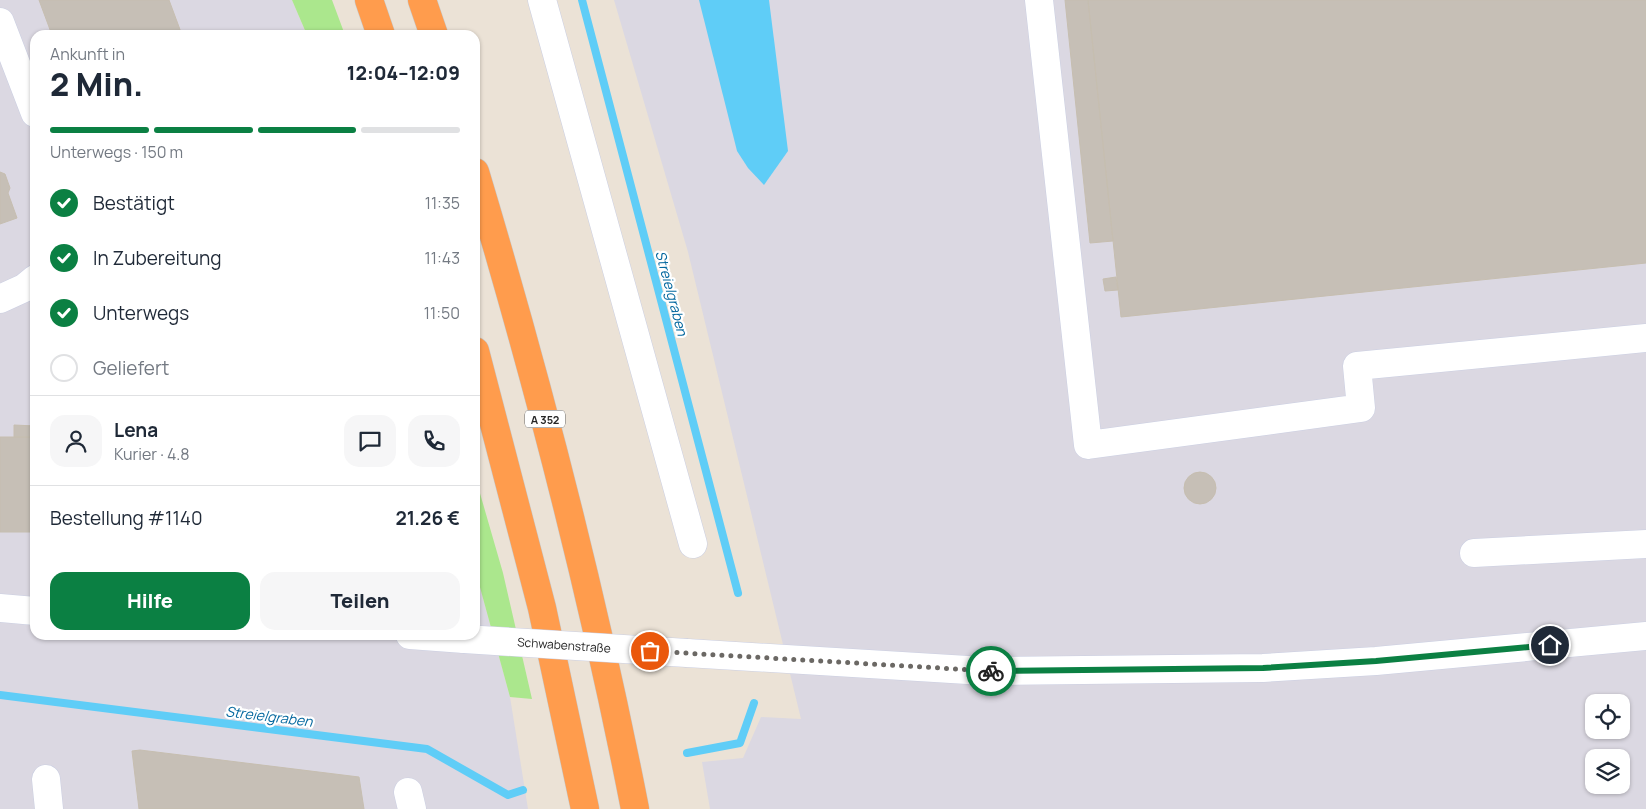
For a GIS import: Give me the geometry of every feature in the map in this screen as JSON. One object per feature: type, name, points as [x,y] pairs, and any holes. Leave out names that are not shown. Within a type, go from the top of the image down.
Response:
[{"type":"highway","points":[[369,0],[379,30]]},
{"type":"highway","points":[[422,0],[432,30]]},
{"type":"highway","name":"A 352","points":[[480,189],[552,441],[606,668],[635,809]]},
{"type":"highway","points":[[480,370],[542,608],[585,809]]},
{"type":"street","points":[[542,0],[693,544]]},
{"type":"street","points":[[1039,0],[1088,445],[1362,408],[1357,366],[1646,338]]},
{"type":"street","points":[[0,22],[30,100]]},
{"type":"street","points":[[0,299],[24,288],[30,283]]},
{"type":"street","points":[[1474,553],[1646,544]]},
{"type":"street","points":[[0,608],[30,611]]},
{"type":"street","name":"Schwabenstraße","points":[[480,639],[984,671],[1244,669],[1376,661],[1646,636]]},
{"type":"street","points":[[46,779],[49,809]]},
{"type":"shaded area","points":[[0,0],[292,0],[305,30],[30,30],[30,640],[480,640],[480,587],[510,697],[528,809],[0,809]]},
{"type":"shaded area","points":[[614,0],[1646,0],[1646,809],[710,809],[702,762],[743,758],[761,717],[801,719],[688,252]]},
{"type":"green space","points":[[292,0],[332,0],[343,30],[305,30]]},
{"type":"green space","points":[[480,493],[503,573],[532,699],[510,697],[480,587]]},
{"type":"water","points":[[699,0],[769,0],[788,151],[764,185],[748,168],[737,151]]},
{"type":"building","points":[[39,0],[169,0],[180,30],[50,30]]},
{"type":"building","points":[[1065,0],[1088,0],[1113,241],[1090,243]]},
{"type":"building","points":[[1088,0],[1646,0],[1646,263],[1121,317]]},
{"type":"building","points":[[0,172],[5,174],[10,188],[8,193],[17,218],[0,224]]},
{"type":"building","points":[[1116,277],[1118,290],[1105,291],[1103,279]]},
{"type":"building","points":[[14,425],[30,426],[30,437],[14,437]]},
{"type":"building","points":[[0,437],[30,437],[30,532],[0,532]]},
{"type":"building","points":[[1200,472],[1206,473],[1211,477],[1215,482],[1215,494],[1211,499],[1206,503],[1200,504],[1194,503],[1189,499],[1185,494],[1184,488],[1185,482],[1189,477],[1194,473]]},
{"type":"building","points":[[140,750],[359,777],[364,809],[139,809],[132,751]]},
{"type":"waterway","name":"Streielgraben","points":[[582,0],[738,593]]},
{"type":"waterway","name":"Streielgraben","points":[[0,695],[427,749],[508,795],[523,790]]},
{"type":"waterway","name":"Streielgraben","points":[[687,753],[740,743],[754,703]]},
{"type":"way so far","points":[[650,651],[991,671]]},
{"type":"route","points":[[991,671],[1263,668],[1376,661],[1550,645]]}]
